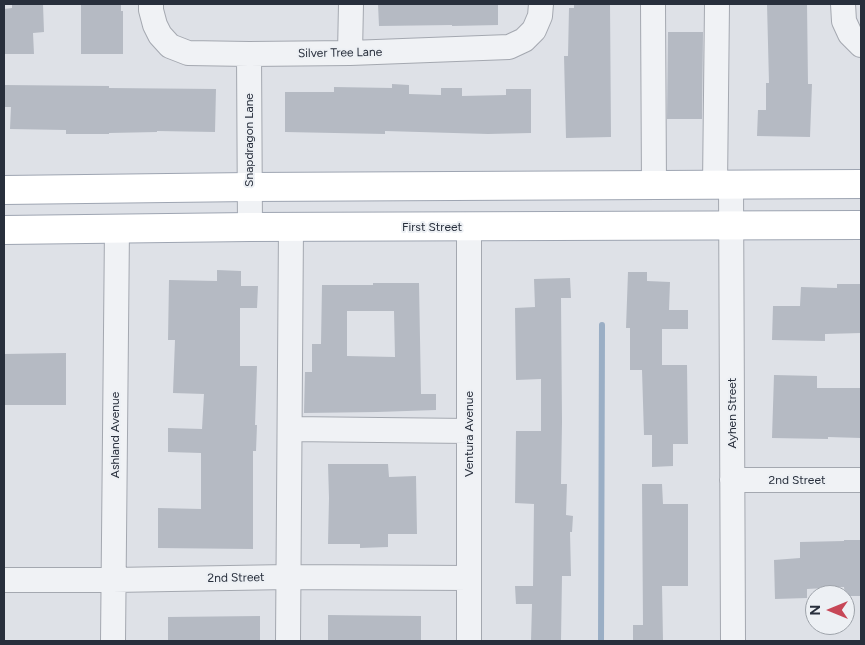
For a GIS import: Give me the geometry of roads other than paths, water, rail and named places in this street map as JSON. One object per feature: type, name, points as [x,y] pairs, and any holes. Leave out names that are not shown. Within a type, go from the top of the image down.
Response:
[{"type":"main road","points":[[4,190],[861,184]]},
{"type":"main road","name":"First Street","points":[[4,230],[250,227],[861,225]]},
{"type":"street","name":"Silver Tree Lane","points":[[151,4],[155,25],[160,35],[170,46],[188,53],[249,54],[350,53],[510,47],[524,40],[534,30],[540,16],[541,4]]},
{"type":"street","points":[[350,53],[351,4]]},
{"type":"street","points":[[653,4],[654,186]]},
{"type":"street","name":"Ayhen Street","points":[[716,4],[723,186],[731,225],[733,641]]},
{"type":"street","points":[[843,4],[844,21],[850,34],[860,44]]},
{"type":"street","name":"Snapdragon Lane","points":[[249,54],[250,227]]},
{"type":"street","points":[[288,641],[291,227]]},
{"type":"street","name":"Ventura Avenue","points":[[469,227],[469,641]]},
{"type":"street","name":"Ashland Avenue","points":[[113,641],[117,228]]},
{"type":"street","points":[[290,429],[469,430]]},
{"type":"street","name":"2nd Street","points":[[732,480],[861,480]]},
{"type":"street","name":"2nd Street","points":[[4,580],[288,577],[469,578]]},
{"type":"waterway","points":[[601,641],[602,325]]}]
